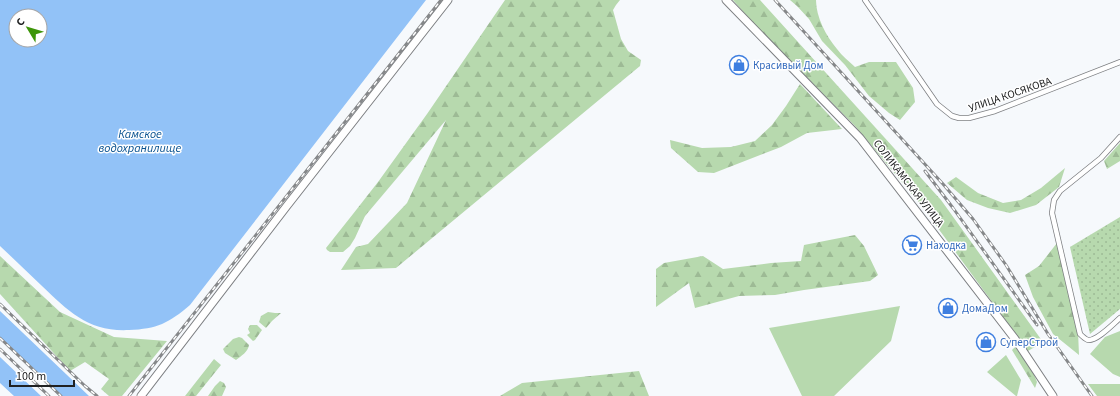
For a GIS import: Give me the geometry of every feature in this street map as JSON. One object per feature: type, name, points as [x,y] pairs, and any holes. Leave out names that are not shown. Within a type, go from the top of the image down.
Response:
[{"type":"main road","points":[[142,395],[286,207],[448,0]]},
{"type":"main road","name":"СОЛИКАМСКАЯ УЛИЦА","points":[[726,0],[860,138],[1015,339],[1053,396]]},
{"type":"street","name":"УЛИЦА КОСЯКОВА","points":[[865,0],[936,104],[952,116],[959,118],[969,118],[995,111],[1120,62]]},
{"type":"street","points":[[1120,138],[1101,158],[1060,191],[1054,200],[1052,213],[1080,334],[1088,340],[1092,339],[1120,318]]},
{"type":"green space","points":[[505,0],[620,0],[613,10],[621,39],[628,51],[641,60],[640,66],[396,268],[341,270],[356,247],[368,244],[407,203],[446,120],[365,216],[350,246],[343,252],[330,252],[326,248],[378,182],[427,114]]},
{"type":"green space","points":[[733,0],[760,0],[941,200],[1043,342],[1028,351],[921,205],[855,126],[751,21]]},
{"type":"green space","points":[[790,0],[816,0],[820,20],[826,32],[839,52],[855,67],[869,62],[896,62],[913,88],[915,102],[900,120],[869,96],[845,65],[822,41],[809,19]]},
{"type":"green space","points":[[800,84],[842,129],[807,133],[781,147],[714,173],[698,172],[671,148],[670,140],[702,148],[731,147],[755,141],[772,125]]},
{"type":"green space","points":[[1120,143],[1120,161],[1107,169],[1104,161]]},
{"type":"green space","points":[[1065,168],[1059,187],[1036,205],[1010,213],[988,208],[967,200],[947,183],[956,177],[978,193],[1003,203],[1021,200],[1041,188]]},
{"type":"green space","points":[[1120,217],[1120,309],[1090,334],[1070,247]]},
{"type":"green space","points":[[855,235],[864,246],[878,275],[870,281],[775,295],[739,296],[695,308],[689,283],[656,307],[656,269],[664,263],[703,256],[723,269],[801,261],[804,245]]},
{"type":"green space","points":[[1057,243],[1078,331],[1079,355],[1053,334],[1033,297],[1025,275],[1039,266]]},
{"type":"green space","points":[[0,256],[60,312],[114,337],[167,341],[122,396],[109,396],[101,389],[109,379],[85,362],[70,371],[0,294]]},
{"type":"green space","points":[[900,306],[891,341],[834,396],[802,396],[769,328]]},
{"type":"green space","points":[[268,312],[281,313],[266,328],[259,322],[261,316]]},
{"type":"green space","points":[[250,325],[257,325],[262,330],[253,341],[247,335],[250,333],[248,329]]},
{"type":"green space","points":[[1120,331],[1120,377],[1113,374],[1090,354],[1105,337]]},
{"type":"green space","points":[[239,337],[249,345],[246,352],[236,360],[225,353],[223,349],[233,339]]},
{"type":"green space","points":[[1015,347],[1033,372],[1037,382],[1035,388],[1012,350]]},
{"type":"green space","points":[[1006,355],[1021,380],[1017,396],[987,372]]},
{"type":"green space","points":[[214,359],[221,365],[196,396],[185,396]]},
{"type":"green space","points":[[639,371],[649,396],[500,396],[522,383]]},
{"type":"green space","points":[[220,381],[224,383],[226,387],[222,396],[208,396],[215,386]]},
{"type":"green space","points":[[1088,384],[1120,384],[1120,396],[1097,396]]},
{"type":"water","name":"Камское водохранилище","points":[[0,0],[426,0],[190,305],[169,321],[162,324],[147,328],[115,330],[102,328],[91,324],[61,304],[0,246]]},
{"type":"water","points":[[0,311],[89,396],[62,396],[0,337]]},
{"type":"water","points":[[0,357],[41,396],[14,396],[0,383]]},
{"type":"railway","points":[[129,396],[441,0]]},
{"type":"railway","points":[[775,0],[943,184],[973,219],[1006,265],[1048,334],[1092,396]]},
{"type":"railway","points":[[925,171],[1037,325]]},
{"type":"railway","points":[[0,304],[97,396]]},
{"type":"railway","points":[[0,338],[61,396]]},
{"type":"railway","points":[[0,349],[49,396]]},
{"type":"place","name":"Красивый Дом","points":[[739,65]]},
{"type":"place","name":"Находка","points":[[912,245]]},
{"type":"place","name":"ДомаДом","points":[[948,308]]},
{"type":"place","name":"СуперСтрой","points":[[986,342]]}]
